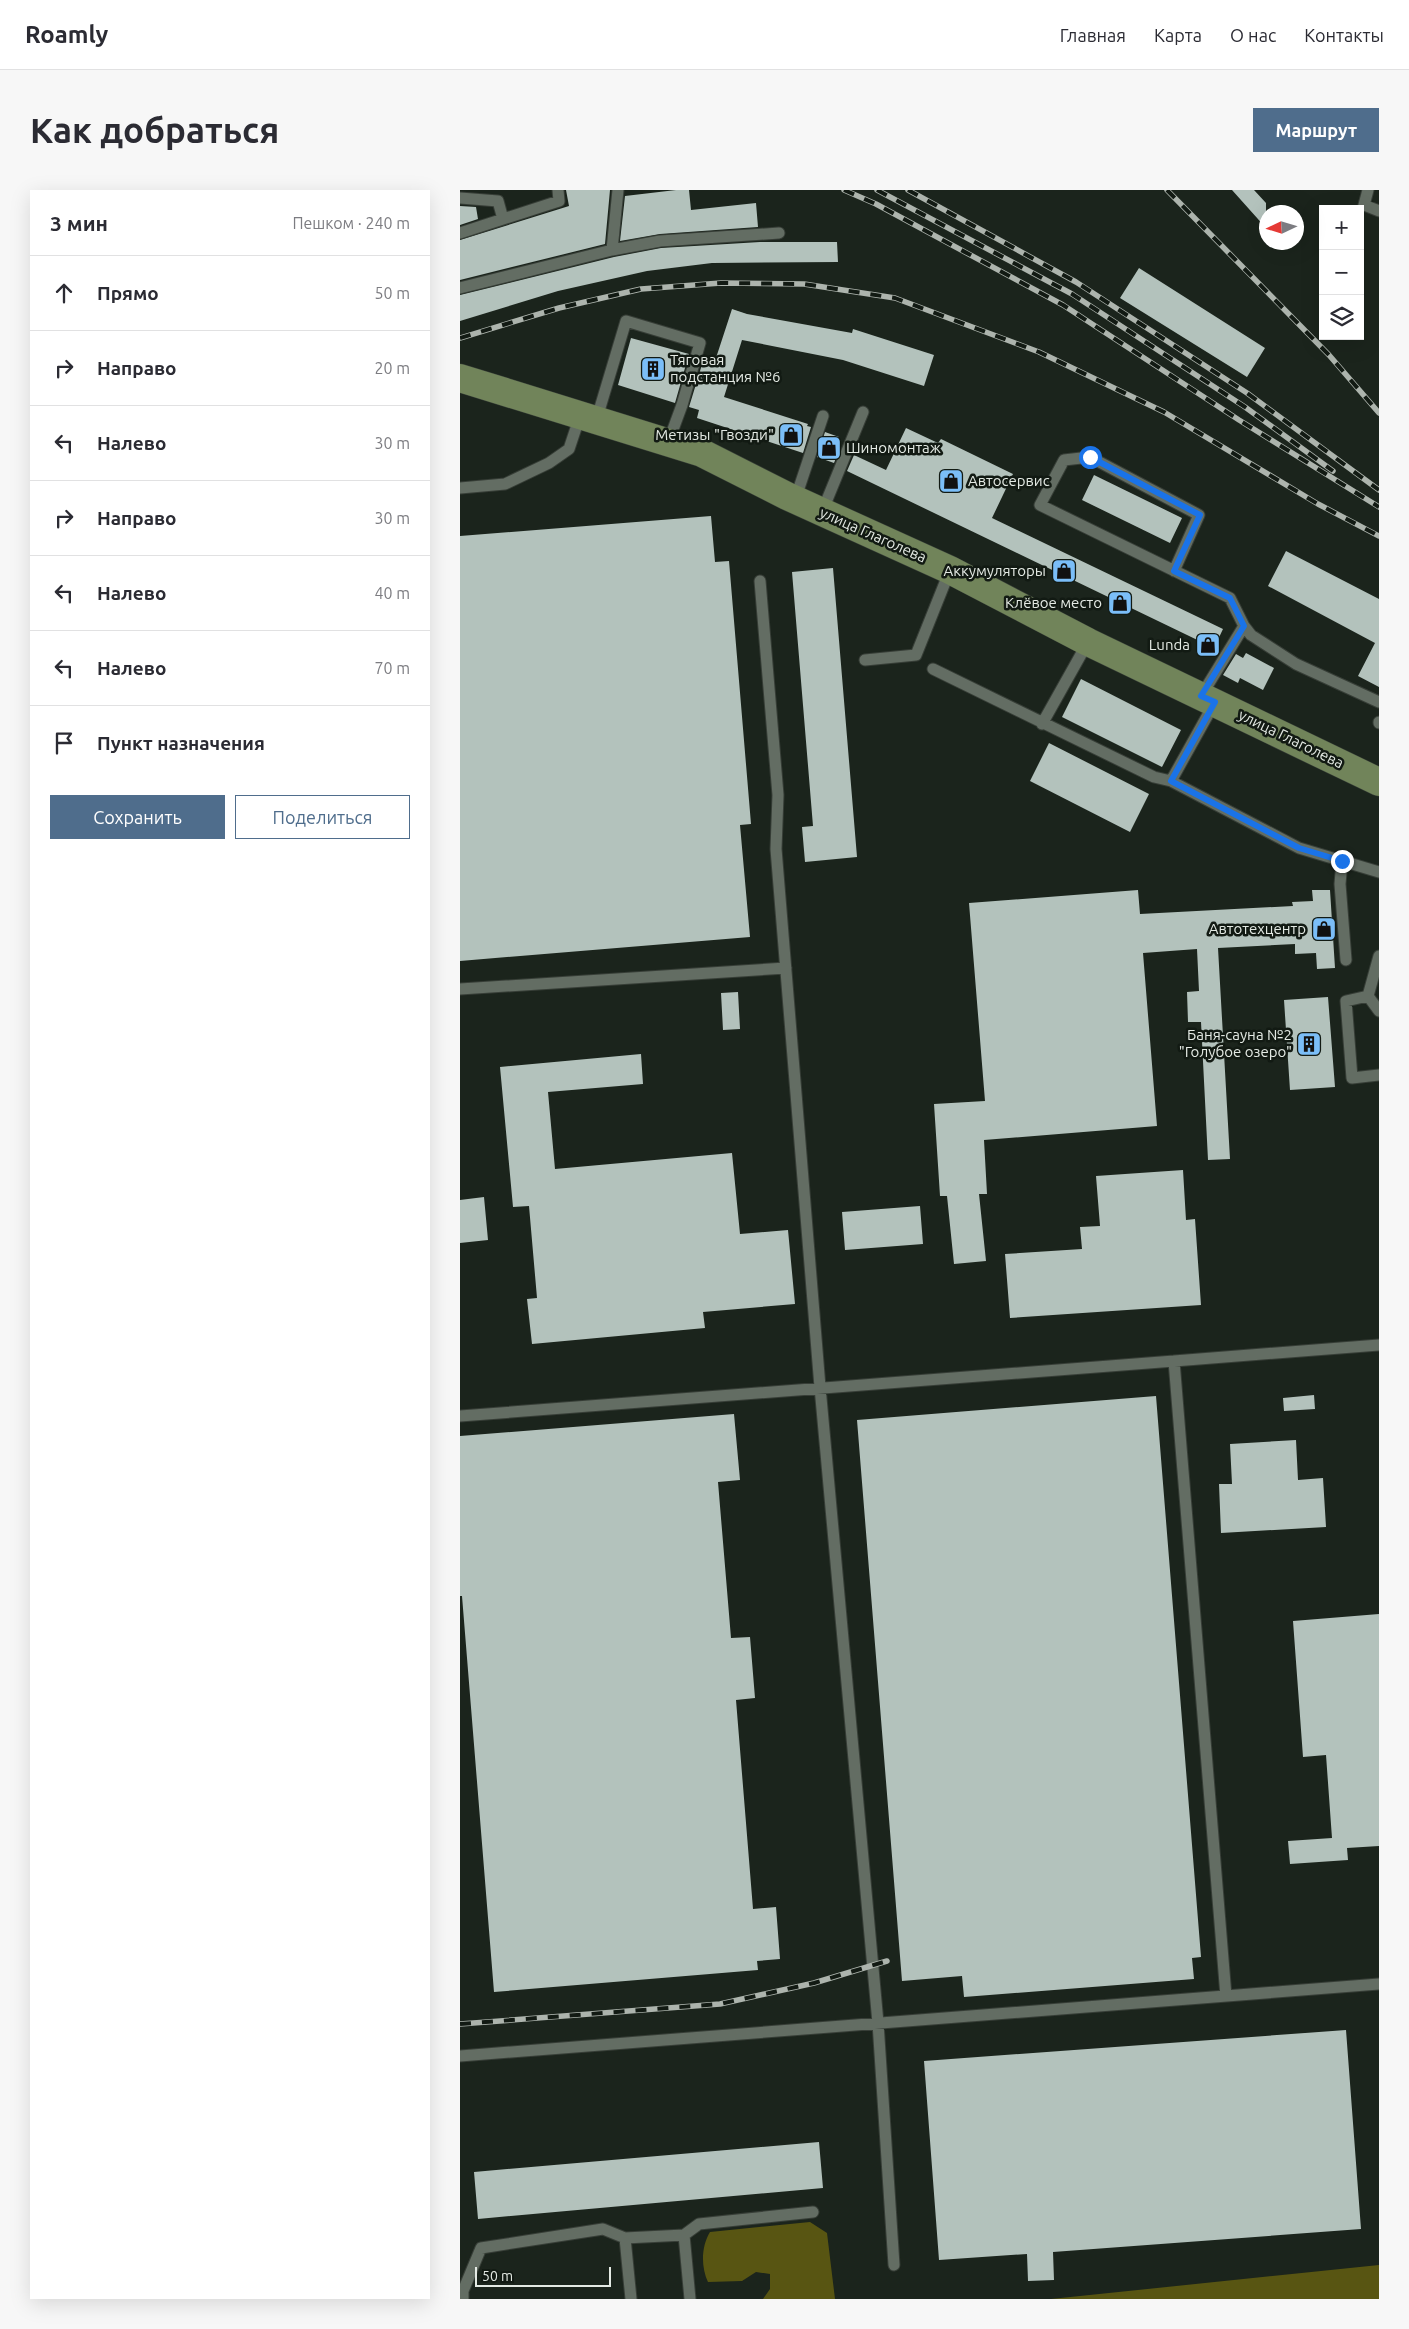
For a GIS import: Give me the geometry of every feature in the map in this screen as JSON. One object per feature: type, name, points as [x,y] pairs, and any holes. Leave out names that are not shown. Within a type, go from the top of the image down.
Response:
[{"type":"main road","name":"улица Глаголева","points":[[460,378],[588,419],[702,452],[796,500],[950,570],[1088,642],[1379,782]]},
{"type":"lane","points":[[460,233],[559,201],[558,190]]},
{"type":"lane","points":[[612,250],[618,190]]},
{"type":"lane","points":[[1368,190],[1364,204],[1379,211]]},
{"type":"lane","points":[[460,198],[498,201],[503,219]]},
{"type":"lane","points":[[460,288],[612,250],[660,241],[779,233]]},
{"type":"lane","points":[[460,488],[506,484],[549,463],[569,449],[588,419],[626,322],[700,343],[682,405],[668,442]]},
{"type":"lane","points":[[822,512],[863,412]]},
{"type":"lane","points":[[796,500],[823,416]]},
{"type":"lane","points":[[1174,571],[1200,515],[1090,457],[1064,460],[1040,505],[1174,571],[1230,598],[1244,626],[1251,635],[1296,664],[1379,702]]},
{"type":"lane","points":[[865,660],[916,655],[950,570]]},
{"type":"lane","points":[[760,581],[778,795],[776,849],[820,1387],[878,2023],[894,2265]]},
{"type":"lane","points":[[1171,781],[1244,626]]},
{"type":"lane","points":[[1042,724],[1088,642]]},
{"type":"lane","points":[[933,669],[1154,778],[1171,781],[1299,848],[1379,872]]},
{"type":"lane","points":[[1342,861],[1340,884],[1346,960]]},
{"type":"lane","points":[[1368,996],[1379,956]]},
{"type":"lane","points":[[460,989],[786,968]]},
{"type":"lane","points":[[1368,996],[1379,1011]]},
{"type":"lane","points":[[1368,996],[1346,1001],[1352,1078],[1379,1075]]},
{"type":"lane","points":[[460,1416],[1379,1345]]},
{"type":"lane","points":[[1174,1361],[1226,1996]]},
{"type":"lane","points":[[460,2056],[1379,1984]]},
{"type":"lane","points":[[463,2299],[463,2291],[480,2248],[604,2229],[625,2238],[684,2235],[699,2224],[812,2212]]},
{"type":"lane","points":[[684,2235],[690,2299]]},
{"type":"lane","points":[[625,2238],[631,2299]]},
{"type":"shaded area","points":[[810,2222],[827,2233],[835,2299],[763,2299],[770,2289],[770,2274],[756,2272],[742,2281],[708,2282],[704,2270],[703,2257],[705,2244],[710,2232]]},
{"type":"shaded area","points":[[1379,2265],[1379,2299],[1051,2299]]},
{"type":"building","points":[[566,190],[610,190],[605,244],[460,280],[460,240],[569,206]]},
{"type":"building","points":[[689,190],[691,210],[756,203],[758,227],[660,234],[620,241],[625,196]]},
{"type":"building","points":[[1232,190],[1254,190],[1266,203],[1266,205],[1259,205],[1259,220]]},
{"type":"building","points":[[460,206],[476,207],[478,219],[460,225]]},
{"type":"building","points":[[760,242],[837,242],[838,262],[712,263],[647,271],[558,291],[460,321],[460,295],[614,257],[661,248]]},
{"type":"building","points":[[1139,268],[1265,348],[1247,377],[1120,298]]},
{"type":"building","points":[[732,309],[747,314],[852,333],[853,329],[934,355],[924,386],[843,360],[742,340],[724,397],[808,424],[807,426],[811,427],[803,453],[697,418],[699,410],[689,407],[704,358],[715,361]]},
{"type":"building","name":"Тяговая подстанция №6","points":[[631,338],[689,354],[675,403],[618,385]]},
{"type":"building","points":[[906,428],[938,443],[941,439],[1013,474],[992,518],[1223,629],[1214,648],[847,471],[854,455],[886,470]]},
{"type":"building","name":"Шиномонтаж","points":[[825,432],[839,437],[836,446],[840,448],[834,463],[817,457]]},
{"type":"building","points":[[1094,475],[1182,518],[1170,543],[1082,500]]},
{"type":"building","points":[[711,516],[715,562],[729,561],[751,824],[740,825],[750,937],[460,961],[460,536]]},
{"type":"building","points":[[1286,551],[1379,599],[1379,687],[1358,676],[1375,643],[1268,586]]},
{"type":"building","points":[[833,568],[857,857],[805,862],[802,827],[813,826],[792,572]]},
{"type":"building","points":[[1246,653],[1274,668],[1263,690],[1240,678],[1238,683],[1223,675],[1236,654],[1243,658]]},
{"type":"building","points":[[1081,679],[1181,730],[1162,767],[1062,717]]},
{"type":"building","points":[[1049,743],[1149,794],[1130,832],[1030,781]]},
{"type":"building","points":[[1138,890],[1140,914],[1293,906],[1292,902],[1313,901],[1312,890],[1330,890],[1335,968],[1317,969],[1316,953],[1295,954],[1295,944],[1218,948],[1230,1159],[1208,1160],[1201,1022],[1188,1022],[1187,992],[1199,991],[1197,949],[1143,953],[1157,1126],[984,1140],[987,1194],[979,1194],[986,1261],[954,1264],[947,1196],[940,1196],[934,1104],[985,1101],[969,903]]},
{"type":"building","points":[[738,992],[740,1029],[723,1030],[721,993]]},
{"type":"building","name":"Баня-сауна №2 \"Голубое озеро\"","points":[[1328,997],[1335,1087],[1290,1090],[1284,1000]]},
{"type":"building","points":[[641,1054],[643,1084],[548,1092],[555,1169],[732,1153],[740,1234],[788,1230],[795,1304],[703,1312],[705,1328],[532,1344],[527,1299],[537,1298],[529,1206],[513,1207],[500,1067]]},
{"type":"building","points":[[1183,1170],[1186,1220],[1195,1219],[1201,1305],[1010,1318],[1005,1254],[1082,1249],[1080,1227],[1100,1226],[1096,1176]]},
{"type":"building","points":[[484,1197],[488,1240],[460,1243],[460,1200]]},
{"type":"building","points":[[920,1206],[923,1244],[845,1250],[842,1212]]},
{"type":"building","points":[[1314,1395],[1315,1409],[1284,1411],[1283,1398]]},
{"type":"building","points":[[1156,1396],[1201,1957],[1192,1958],[1194,1979],[964,1997],[962,1976],[902,1981],[857,1420]]},
{"type":"building","points":[[734,1414],[740,1480],[718,1482],[731,1638],[750,1637],[755,1698],[736,1700],[753,1909],[776,1907],[780,1959],[757,1961],[758,1970],[494,1992],[462,1596],[460,1596],[460,1436]]},
{"type":"building","points":[[1296,1440],[1298,1480],[1323,1478],[1326,1527],[1221,1533],[1219,1484],[1232,1484],[1230,1444]]},
{"type":"building","points":[[1379,1614],[1379,1846],[1347,1848],[1348,1860],[1290,1864],[1288,1841],[1332,1838],[1326,1755],[1303,1757],[1293,1621]]},
{"type":"building","points":[[1346,2030],[1361,2229],[1053,2252],[1054,2280],[1028,2281],[1027,2254],[939,2260],[924,2061]]},
{"type":"building","points":[[819,2142],[823,2188],[478,2219],[474,2172]]},
{"type":"railway","points":[[844,190],[876,204],[1063,305],[1239,420],[1379,507]]},
{"type":"railway","points":[[877,190],[1072,294],[1245,407],[1333,471]]},
{"type":"railway","points":[[908,190],[1076,282],[1247,393],[1379,490]]},
{"type":"railway","points":[[1167,190],[1329,355],[1379,413]]},
{"type":"railway","points":[[460,338],[559,308],[641,289],[721,283],[804,284],[895,298],[1039,352],[1164,412],[1318,504],[1379,536]]},
{"type":"railway","points":[[460,2024],[720,2004],[814,1983],[887,1961]]},
{"type":"place","name":"Тяговая подстанция №6","points":[[653,369]]},
{"type":"place","name":"Метизы \"Гвозди\"","points":[[791,435]]},
{"type":"place","name":"Шиномонтаж","points":[[829,448]]},
{"type":"place","name":"Автосервис","points":[[951,481]]},
{"type":"place","name":"Аккумуляторы","points":[[1064,571]]},
{"type":"place","name":"Клёвое место","points":[[1120,603]]},
{"type":"place","name":"Lunda","points":[[1208,645]]},
{"type":"place","name":"Автотехцентр","points":[[1324,929]]},
{"type":"place","name":"Баня-сауна №2 \"Голубое озеро\"","points":[[1309,1044]]},
{"type":"route","points":[[1090,457],[1200,515],[1174,571],[1230,598],[1244,626],[1210,678],[1201,696],[1215,702],[1171,781],[1299,848],[1342,861]]}]
